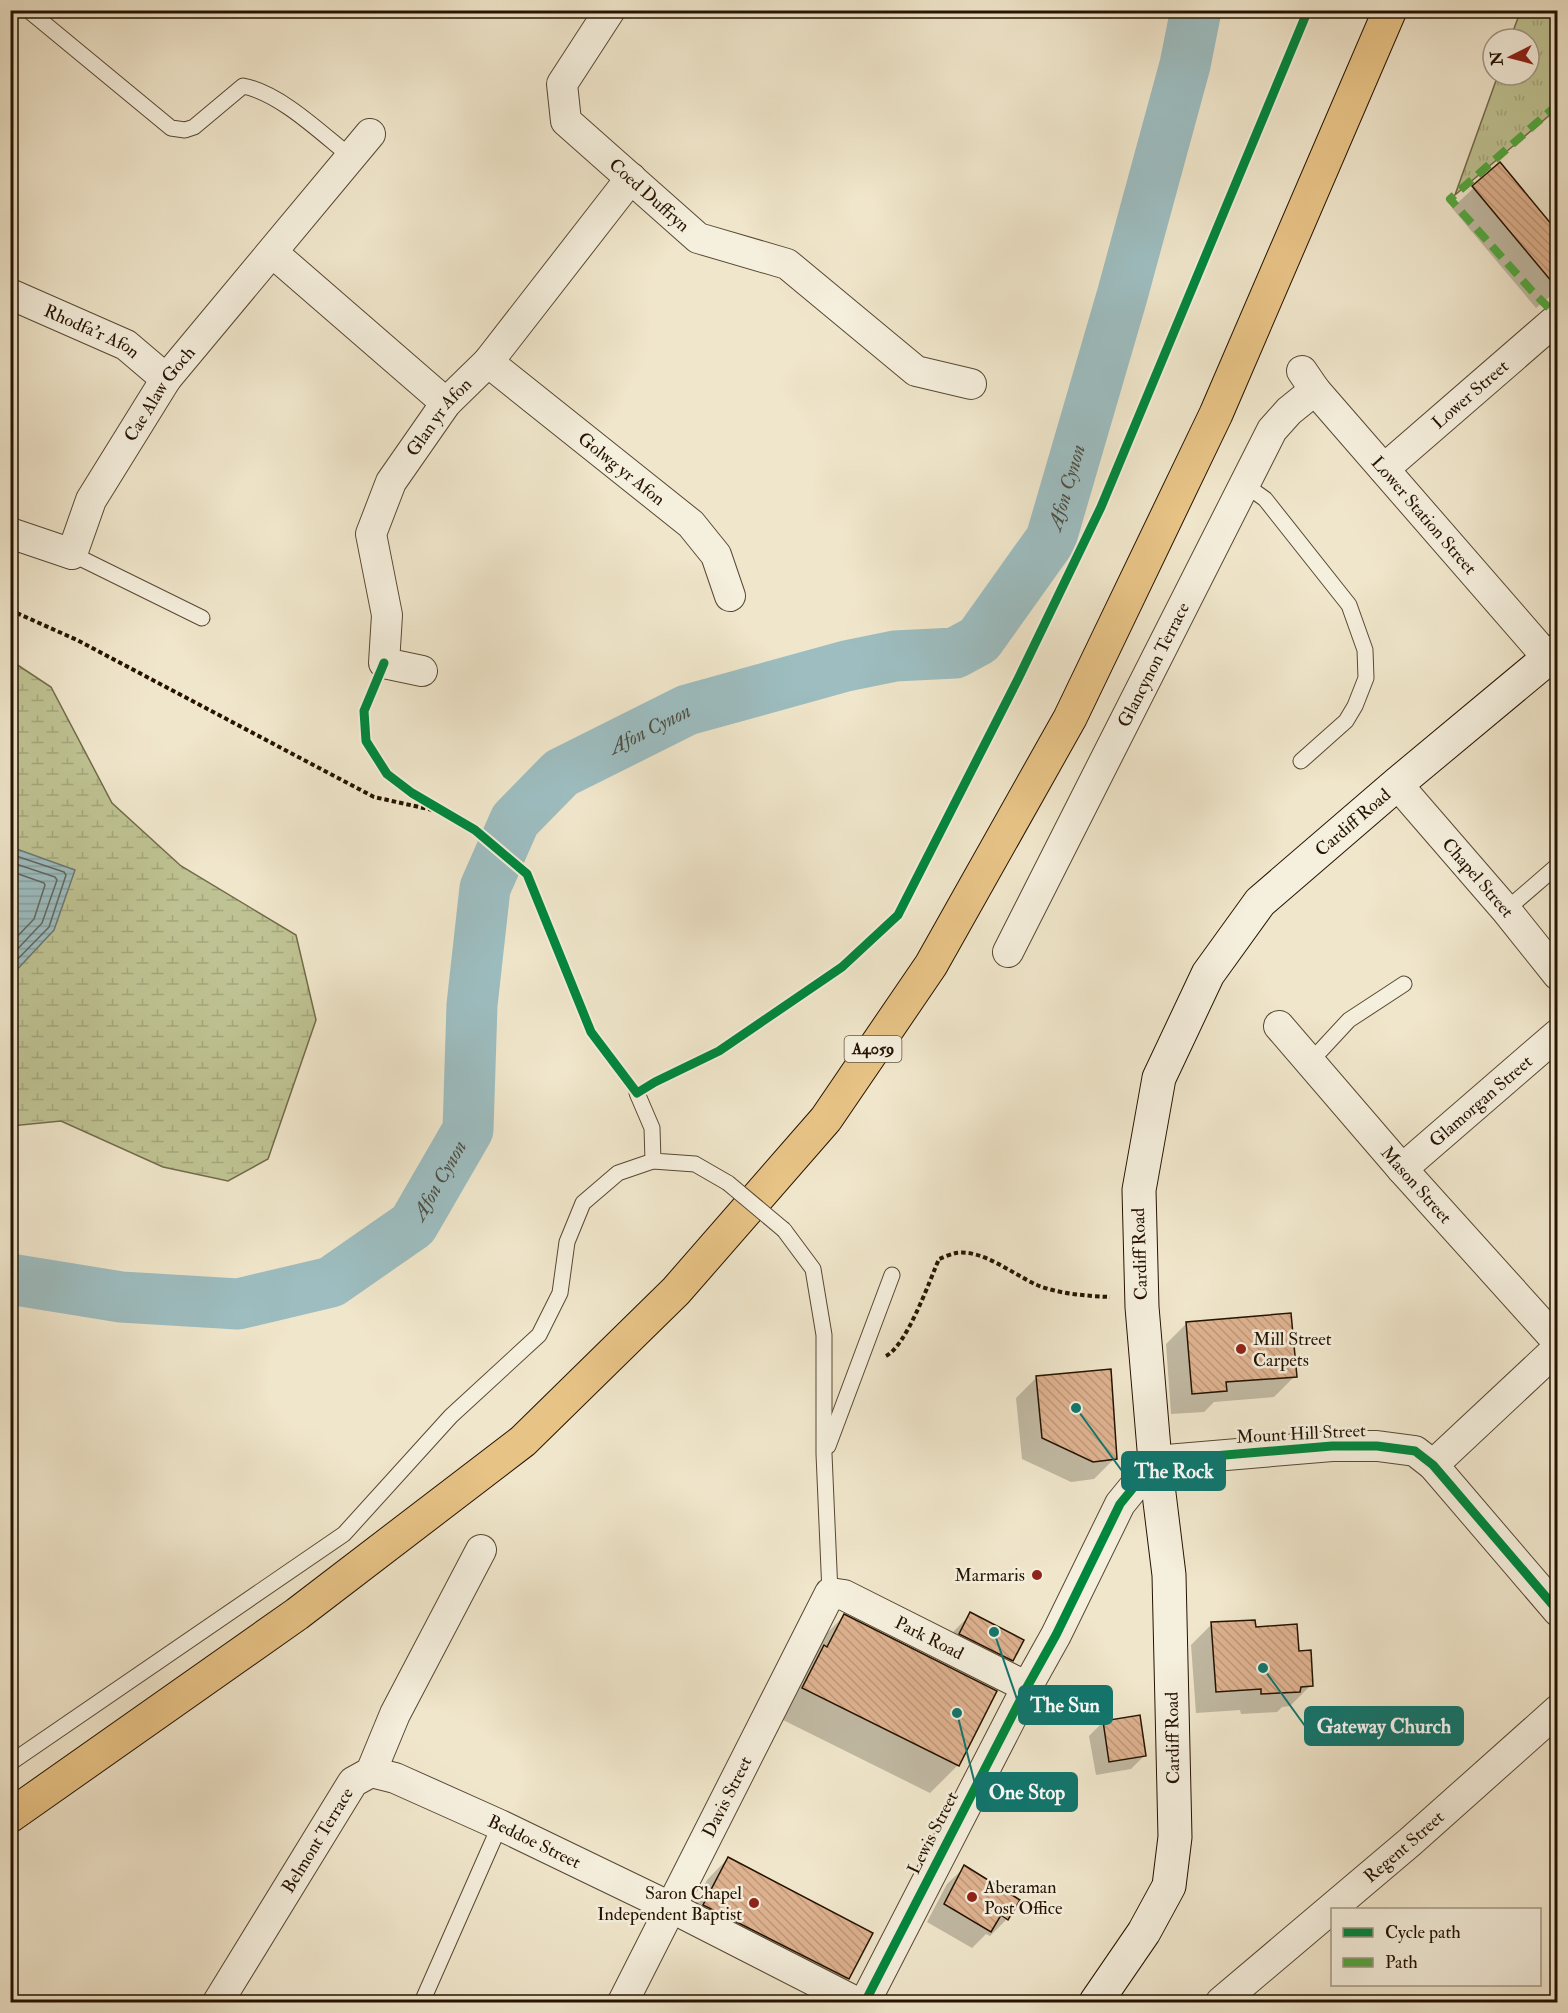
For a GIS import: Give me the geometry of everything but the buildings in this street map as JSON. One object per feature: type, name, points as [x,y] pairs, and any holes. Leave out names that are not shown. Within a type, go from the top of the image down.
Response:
[{"type":"main road","name":"A4059","points":[[10,1816],[297,1614],[524,1441],[676,1291],[826,1119],[931,965],[1070,718],[1215,414],[1390,10]]},
{"type":"main road","name":"Cardiff Road","points":[[1096,2002],[1144,1932],[1169,1886],[1175,1837],[1169,1575],[1155,1461],[1141,1297],[1138,1190],[1159,1078],[1208,974],[1260,903],[1397,784],[1553,654]]},
{"type":"street","name":"Coed Duffryn","points":[[610,10],[562,84],[566,122],[698,238],[787,264],[916,371],[971,384]]},
{"type":"street","name":"Cae Alaw Goch","points":[[72,554],[91,500],[166,379],[370,134]]},
{"type":"street","name":"Glan yr Afon","points":[[422,671],[384,663],[387,615],[371,534],[391,482],[446,403],[488,362],[631,178]]},
{"type":"street","points":[[273,252],[446,403]]},
{"type":"street","name":"Rhodfa'r Afon","points":[[10,294],[126,345],[166,379]]},
{"type":"street","name":"Lower Street","points":[[1384,469],[1557,318]]},
{"type":"street","name":"Golwg yr Afon","points":[[488,362],[691,524],[716,555],[730,596]]},
{"type":"street","name":"Lower Station Street","points":[[1308,381],[1384,469],[1553,654]]},
{"type":"street","name":"Glancynon Terrace","points":[[1008,952],[1272,430],[1289,411],[1308,381]]},
{"type":"street","points":[[10,533],[72,554]]},
{"type":"street","name":"Chapel Street","points":[[1397,784],[1506,910],[1557,975]]},
{"type":"street","name":"Mason Street","points":[[1279,1026],[1402,1169],[1557,1342]]},
{"type":"street","name":"Glamorgan Street","points":[[1402,1169],[1557,1034]]},
{"type":"street","points":[[1433,1465],[1557,1348]]},
{"type":"street","name":"Mount Hill Street","points":[[1155,1461],[1332,1446],[1377,1446],[1415,1452],[1433,1465],[1557,1611]]},
{"type":"street","name":"Lewis Street","points":[[865,2002],[1026,1687],[1056,1635],[1120,1504],[1155,1461]]},
{"type":"street","name":"Belmont Terrace","points":[[218,2002],[353,1782],[371,1772],[395,1714],[481,1550]]},
{"type":"street","name":"Park Road","points":[[830,1593],[844,1595],[1026,1687]]},
{"type":"street","name":"Davis Street","points":[[623,2002],[830,1593]]},
{"type":"street","name":"Regent Street","points":[[1332,1908],[1410,1842],[1557,1710]]},
{"type":"street","name":"Beddoe Street","points":[[371,1772],[395,1778],[500,1825],[672,1908],[856,2002]]},
{"type":"street","name":"Regent Street","points":[[1221,2002],[1331,1909]]},
{"type":"lane","points":[[28,10],[171,128],[185,130],[194,127],[243,86],[278,99],[351,157]]},
{"type":"lane","points":[[1244,484],[1265,499],[1349,605],[1365,650],[1366,678],[1355,706],[1346,721],[1301,761]]},
{"type":"lane","points":[[72,554],[202,618]]},
{"type":"lane","points":[[1506,910],[1557,864]]},
{"type":"lane","points":[[1310,1062],[1349,1020],[1404,984]]},
{"type":"lane","points":[[637,1093],[652,1128],[653,1161]]},
{"type":"lane","points":[[10,1763],[344,1534],[451,1416],[539,1335],[560,1293],[567,1242],[583,1203],[618,1173],[653,1161],[694,1164],[728,1183],[784,1230],[813,1269],[824,1335],[824,1454],[830,1593]]},
{"type":"lane","points":[[824,1454],[892,1275]]},
{"type":"lane","points":[[422,2002],[500,1825]]},
{"type":"path","points":[[10,610],[77,640],[374,796],[450,815]]},
{"type":"path","points":[[420,798],[450,815]]},
{"type":"path","points":[[857,1367],[870,1365],[891,1353],[916,1313],[939,1259],[957,1253],[990,1260],[1038,1286],[1095,1296],[1141,1297]]},
{"type":"green space","points":[[1521,10],[1557,11],[1557,109],[1455,195],[1494,87],[1541,87],[1541,27],[1515,27]]},
{"type":"green space","points":[[10,660],[51,687],[112,803],[181,866],[296,935],[316,1020],[268,1159],[228,1181],[163,1167],[61,1121],[11,1126]]},
{"type":"water","points":[[11,847],[75,870],[54,930],[11,976]]},
{"type":"waterway","name":"Afon Cynon","points":[[10,1279],[121,1297],[238,1304],[331,1282],[413,1225],[468,1130],[472,1005],[485,888],[515,820],[561,773],[687,710],[846,666],[895,656],[955,653],[979,640],[1051,539],[1122,296],[1185,65],[1196,10]]},
{"type":"marked path","points":[[1558,104],[1450,199],[1558,317]]},
{"type":"cycle path","points":[[384,663],[364,711],[366,741],[387,774],[412,793],[475,830],[527,874],[591,1032],[637,1093],[719,1051],[842,967],[898,915],[1018,679],[1101,507],[1308,10]]},
{"type":"cycle path","points":[[865,2002],[1056,1635],[1120,1504],[1155,1461],[1332,1446],[1377,1446],[1415,1451],[1433,1465],[1558,1611]]},
{"type":"place","name":"Mill Street Carpets","points":[[1241,1349]]},
{"type":"place","name":"The Rock","points":[[1076,1408]]},
{"type":"place","name":"Marmaris","points":[[1037,1575]]},
{"type":"place","name":"The Sun","points":[[994,1632]]},
{"type":"place","name":"Gateway Church","points":[[1263,1668]]},
{"type":"place","name":"One Stop","points":[[957,1713]]},
{"type":"place","name":"Aberaman Post Office","points":[[972,1897]]},
{"type":"place","name":"Saron Chapel Independent Baptist","points":[[754,1903]]}]
